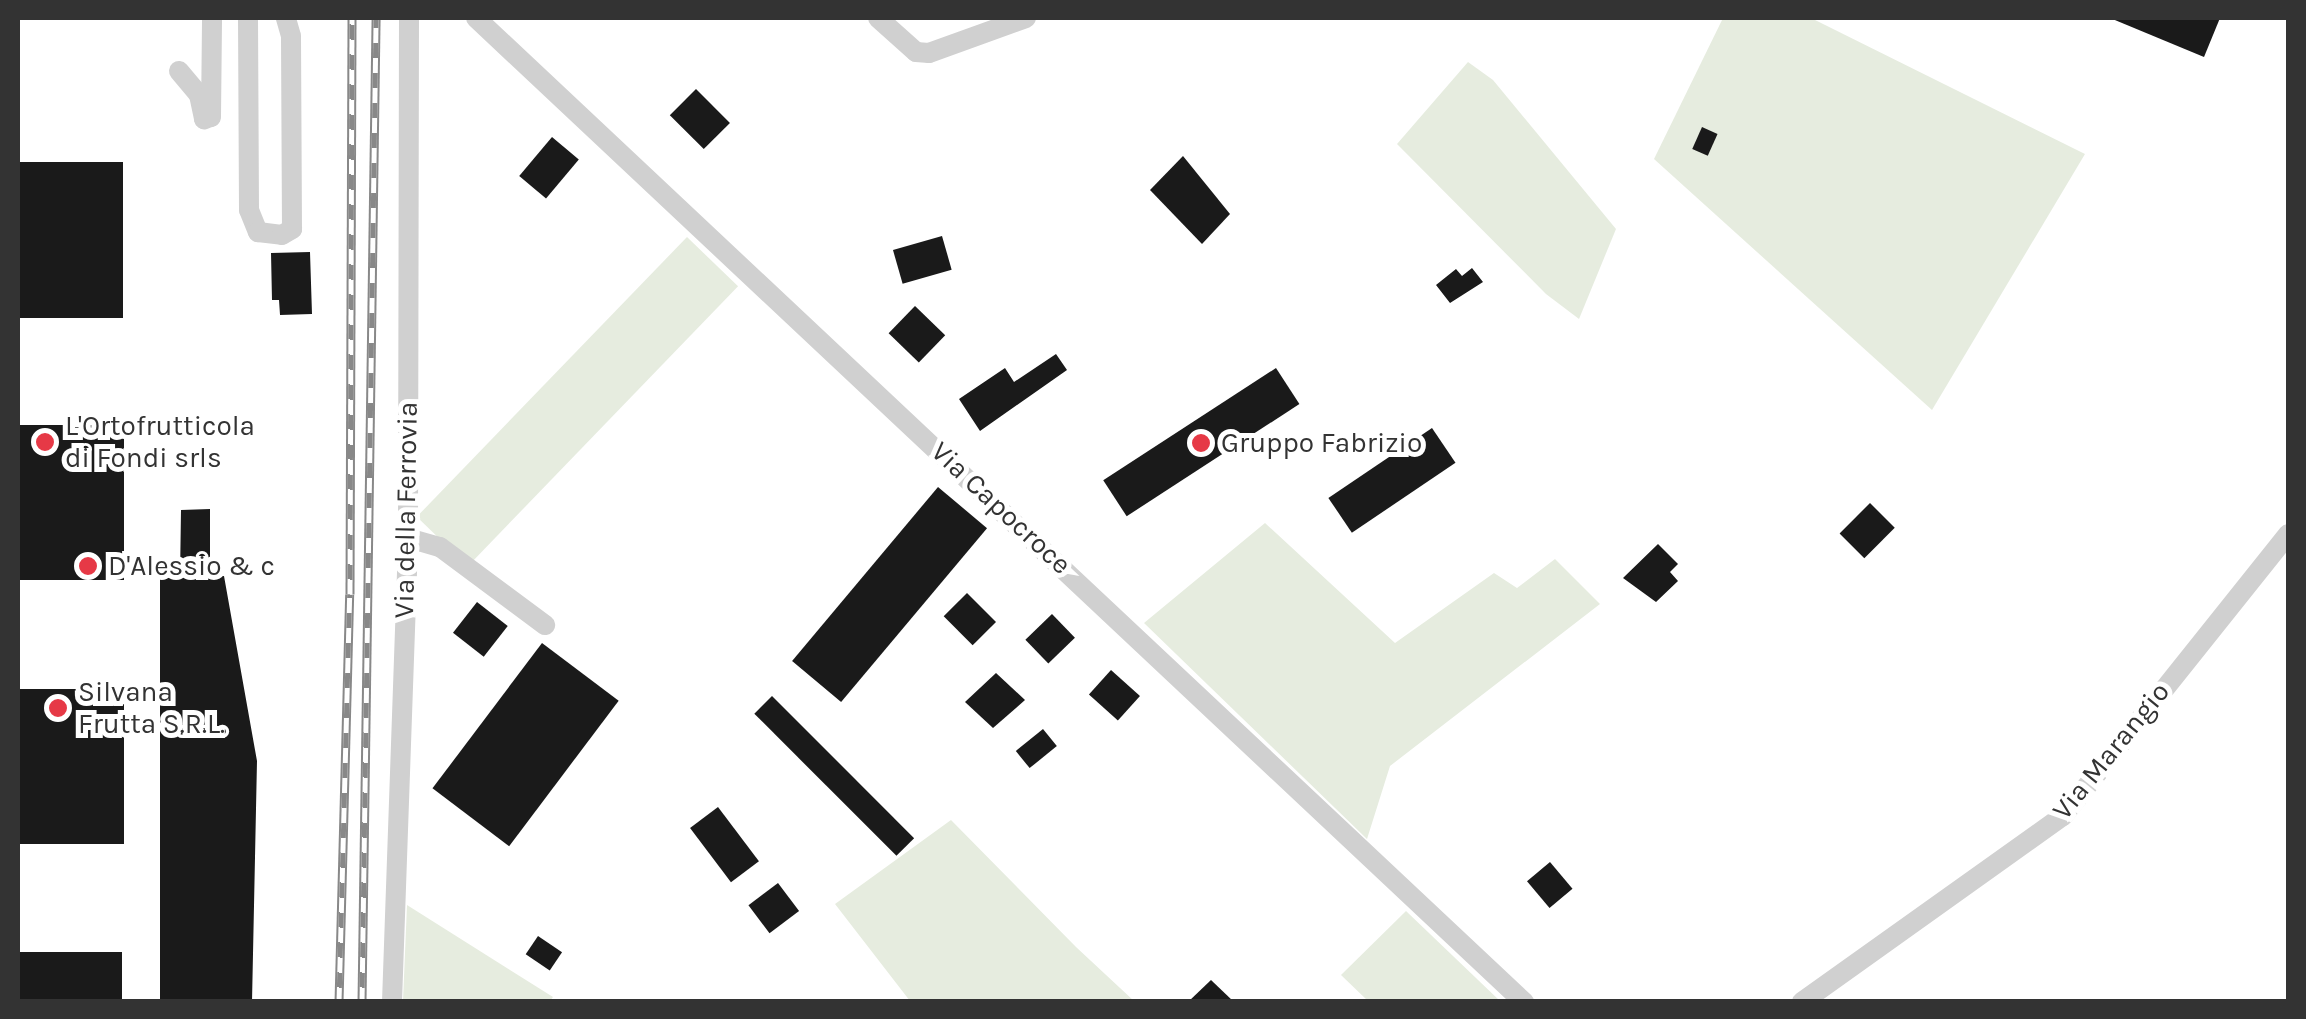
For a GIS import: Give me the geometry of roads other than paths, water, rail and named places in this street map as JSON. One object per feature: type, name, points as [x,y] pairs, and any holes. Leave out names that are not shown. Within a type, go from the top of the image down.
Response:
[{"type":"street","points":[[179,71],[199,95],[207,120],[212,18]]},
{"type":"street","points":[[248,18],[249,210],[258,232],[282,235],[292,229],[291,36],[286,18]]},
{"type":"street","name":"Via della Ferrovia","points":[[392,1002],[408,538],[409,18]]},
{"type":"street","name":"Via Capocroce","points":[[476,18],[1524,1002]]},
{"type":"street","points":[[878,18],[916,52],[929,53],[1026,18]]},
{"type":"street","name":"Via Marangio","points":[[1802,1002],[2063,816],[2288,534]]},
{"type":"street","points":[[408,538],[440,548],[545,625]]},
{"type":"railway","points":[[339,1002],[350,594],[352,18]]},
{"type":"railway","points":[[362,1002],[376,18]]},
{"type":"place","name":"L'Ortofrutticola di Fondi srls","points":[[45,442]]},
{"type":"place","name":"Gruppo Fabrizio","points":[[1201,443]]},
{"type":"place","name":"D'Alessio & c","points":[[88,566]]},
{"type":"place","name":"Silvana Frutta S.R.L.","points":[[58,708]]}]
